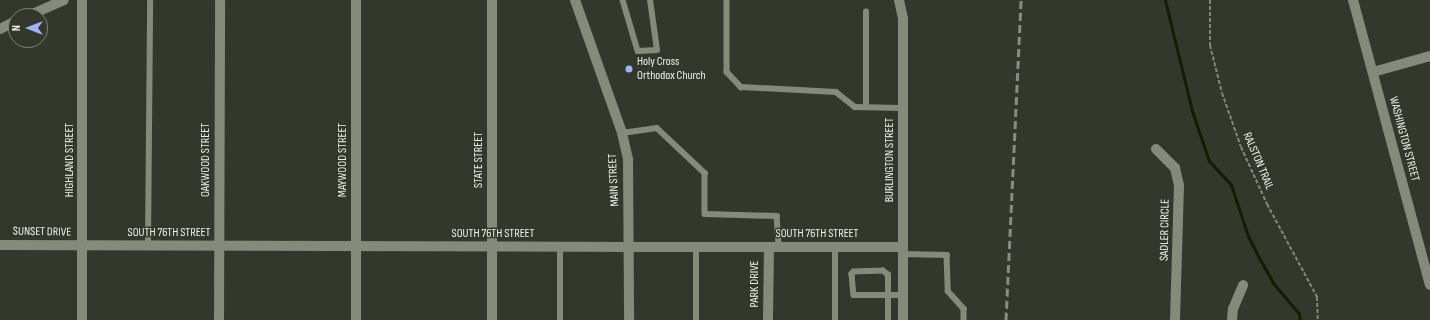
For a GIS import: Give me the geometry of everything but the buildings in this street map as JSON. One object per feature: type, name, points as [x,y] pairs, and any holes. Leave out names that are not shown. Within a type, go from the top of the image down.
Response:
[{"type":"street","points":[[46,8],[64,0]]},
{"type":"street","name":"HIGHLAND STREET","points":[[82,0],[82,320]]},
{"type":"street","name":"OAKWOOD STREET","points":[[219,320],[220,0]]},
{"type":"street","name":"MAYWOOD STREET","points":[[356,0],[356,320]]},
{"type":"street","name":"STATE STREET","points":[[492,0],[492,320]]},
{"type":"street","name":"MAIN STREET","points":[[575,0],[622,134],[628,160],[629,320]]},
{"type":"street","name":"BURLINGTON STREET","points":[[899,0],[903,19],[903,320]]},
{"type":"street","name":"WASHINGTON STREET","points":[[1353,0],[1430,285]]},
{"type":"street","points":[[1373,72],[1430,56]]},
{"type":"street","name":"SADLER CIRCLE","points":[[1156,149],[1175,168],[1179,185],[1175,320]]},
{"type":"street","name":"SUNSET DRIVE","points":[[0,245],[83,246]]},
{"type":"street","name":"SOUTH 76TH STREET","points":[[83,246],[835,247],[903,251]]},
{"type":"street","name":"PARK DRIVE","points":[[768,320],[774,247]]},
{"type":"street","points":[[1232,320],[1233,309],[1243,285]]},
{"type":"lane","points":[[148,246],[150,0]]},
{"type":"lane","points":[[623,0],[638,51],[657,50],[650,0]]},
{"type":"lane","points":[[727,0],[727,72],[741,87],[836,92],[855,107],[902,108]]},
{"type":"lane","points":[[866,12],[866,107]]},
{"type":"lane","points":[[622,134],[657,128],[705,174],[705,214],[777,216],[774,247]]},
{"type":"lane","points":[[560,247],[560,320]]},
{"type":"lane","points":[[696,247],[696,320]]},
{"type":"lane","points":[[835,247],[835,320]]},
{"type":"lane","points":[[903,251],[948,255],[948,291],[964,309],[964,320]]},
{"type":"lane","points":[[888,320],[888,295],[888,275],[883,271],[854,272],[852,274],[854,295],[888,295],[903,295]]},
{"type":"path","name":"RALSTON TRAIL","points":[[1210,0],[1210,45],[1222,93],[1264,198],[1317,297],[1318,319]]},
{"type":"waterway","points":[[1165,0],[1192,111],[1209,161],[1231,185],[1248,236],[1274,284],[1299,314],[1300,320]]},
{"type":"railway","points":[[1006,320],[1021,0]]},
{"type":"place","name":"Holy Cross Orthodox Church","points":[[629,69]]}]
